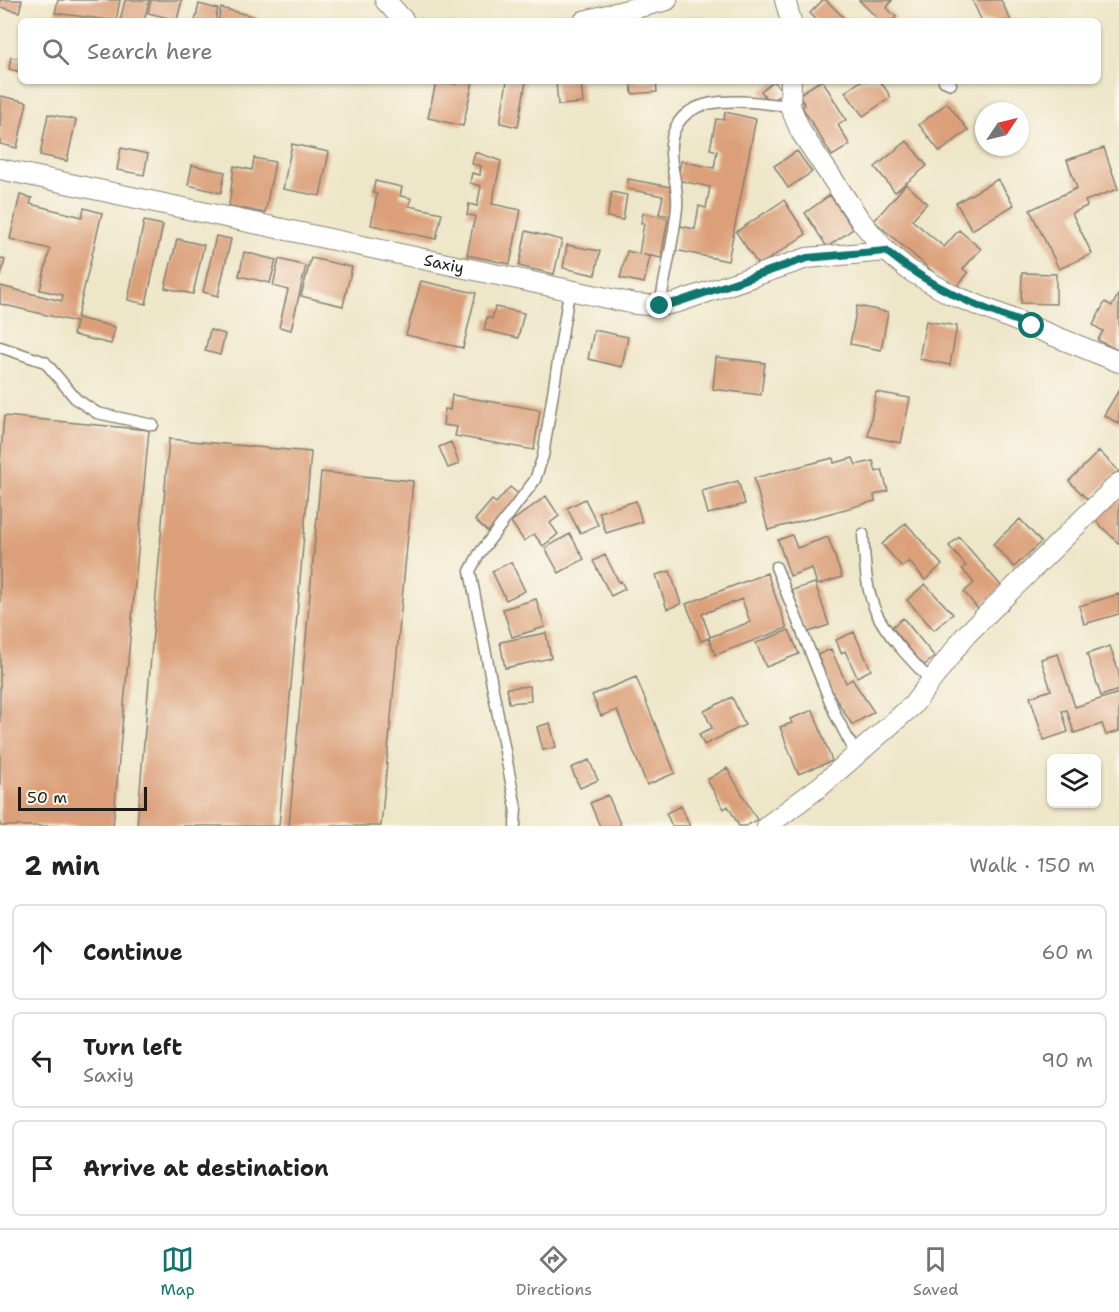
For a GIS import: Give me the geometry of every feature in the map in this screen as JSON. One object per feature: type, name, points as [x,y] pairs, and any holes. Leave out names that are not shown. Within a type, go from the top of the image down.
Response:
[{"type":"street","points":[[386,0],[401,18]]},
{"type":"street","points":[[596,18],[667,0]]},
{"type":"street","points":[[785,0],[790,18]]},
{"type":"street","points":[[791,84],[790,106],[801,132],[860,220],[886,251],[909,270],[950,294],[1119,362]]},
{"type":"street","name":"Saxiy","points":[[0,169],[569,292],[634,304],[660,306],[678,302],[807,258],[886,251]]},
{"type":"street","points":[[767,826],[857,756],[913,705],[965,636],[1119,483]]},
{"type":"lane","points":[[660,306],[677,207],[671,143],[678,124],[695,107],[719,100],[790,106]]},
{"type":"lane","points":[[515,826],[516,808],[470,571],[479,554],[521,502],[535,480],[543,456],[569,292]]},
{"type":"lane","points":[[0,347],[45,362],[62,385],[96,413],[153,425]]},
{"type":"lane","points":[[863,534],[867,579],[876,613],[907,655],[932,682]]},
{"type":"lane","points":[[776,567],[836,716],[857,756]]},
{"type":"building","points":[[0,0],[22,0],[19,12],[0,7]]},
{"type":"building","points":[[58,0],[120,0],[117,18],[93,18],[55,13]]},
{"type":"building","points":[[125,0],[149,0],[145,18],[121,18]]},
{"type":"building","points":[[151,0],[182,0],[178,18],[148,13]]},
{"type":"building","points":[[823,0],[826,0],[844,18],[814,18],[810,13]]},
{"type":"building","points":[[859,0],[892,0],[887,8],[896,17],[877,18]]},
{"type":"building","points":[[972,0],[1001,0],[1010,18],[981,18]]},
{"type":"building","points":[[199,4],[218,9],[216,18],[196,18]]},
{"type":"building","points":[[221,8],[256,17],[256,18],[219,18]]},
{"type":"building","points":[[11,57],[18,58],[18,71],[9,69]]},
{"type":"building","points":[[436,84],[472,84],[463,126],[428,118]]},
{"type":"building","points":[[506,84],[525,84],[518,127],[500,123]]},
{"type":"building","points":[[556,84],[581,84],[583,103],[558,105]]},
{"type":"building","points":[[631,84],[656,84],[657,92],[632,94]]},
{"type":"building","points":[[770,84],[776,84],[783,92],[769,103],[761,91]]},
{"type":"building","points":[[815,84],[825,84],[846,120],[838,125],[850,145],[832,156],[802,107],[805,105],[798,95]]},
{"type":"building","points":[[857,84],[882,84],[891,97],[863,116],[845,92]]},
{"type":"building","points":[[1,96],[27,102],[17,148],[0,144]]},
{"type":"building","points":[[947,103],[968,130],[940,152],[919,125]]},
{"type":"building","points":[[725,112],[756,119],[728,261],[675,250],[680,226],[695,229],[699,206],[706,208],[710,187],[677,180],[681,161],[714,168],[717,151],[710,149],[716,119],[724,120]]},
{"type":"building","points":[[48,114],[76,120],[67,161],[40,155]]},
{"type":"building","points":[[907,141],[927,166],[895,192],[875,167]]},
{"type":"building","points":[[292,144],[329,152],[320,196],[283,189]]},
{"type":"building","points":[[121,148],[148,154],[144,175],[117,170]]},
{"type":"building","points":[[1104,148],[1118,189],[1085,201],[1087,206],[1072,213],[1092,254],[1059,269],[1030,210],[1077,188],[1067,160]]},
{"type":"building","points":[[797,151],[812,172],[788,188],[774,166]]},
{"type":"building","points":[[475,152],[501,161],[492,204],[521,210],[510,264],[467,255],[475,216],[467,215],[469,204],[477,206],[481,186],[470,183],[472,173],[480,175],[481,166],[472,164]]},
{"type":"building","points":[[254,158],[275,162],[265,213],[229,206],[234,166],[252,170]]},
{"type":"building","points":[[192,165],[225,172],[221,193],[188,185]]},
{"type":"building","points":[[628,179],[676,188],[671,216],[659,214],[663,196],[627,189]]},
{"type":"building","points":[[998,179],[1014,205],[972,230],[956,203]]},
{"type":"building","points":[[375,181],[402,187],[400,196],[411,198],[409,206],[442,213],[436,239],[371,225],[377,194],[373,193]]},
{"type":"building","points":[[906,184],[927,203],[912,220],[944,247],[959,230],[981,249],[963,269],[968,273],[954,290],[874,221]]},
{"type":"building","points":[[612,192],[627,195],[623,220],[607,217]]},
{"type":"building","points":[[20,195],[32,198],[30,204],[82,217],[84,208],[102,213],[77,318],[115,327],[111,344],[73,335],[76,322],[0,304],[0,286],[62,301],[63,295],[40,290],[50,249],[10,239]]},
{"type":"building","points":[[830,195],[853,229],[827,247],[805,213]]},
{"type":"building","points":[[784,200],[806,234],[759,266],[736,232]]},
{"type":"building","points":[[643,213],[668,218],[661,258],[643,254],[650,257],[644,283],[620,278],[627,251],[639,254],[644,223],[641,223]]},
{"type":"building","points":[[144,221],[163,225],[146,304],[128,300]]},
{"type":"building","points":[[526,231],[562,240],[554,274],[519,266]]},
{"type":"building","points":[[216,236],[231,239],[218,296],[203,292]]},
{"type":"building","points":[[177,239],[204,245],[193,294],[165,288]]},
{"type":"building","points":[[567,245],[600,251],[595,275],[563,268]]},
{"type":"building","points":[[244,252],[276,260],[270,283],[239,276]]},
{"type":"building","points":[[0,258],[5,260],[1,276],[0,276]]},
{"type":"building","points":[[311,258],[352,267],[343,306],[301,296]]},
{"type":"building","points":[[279,259],[306,266],[291,330],[279,327],[288,290],[273,286]]},
{"type":"building","points":[[1022,273],[1056,274],[1056,304],[1021,303]]},
{"type":"building","points":[[421,281],[476,293],[463,348],[406,335]]},
{"type":"building","points":[[1119,293],[1119,351],[1098,340],[1103,331],[1093,325],[1105,302],[1112,306]]},
{"type":"building","points":[[857,306],[888,312],[881,350],[850,344]]},
{"type":"building","points":[[495,307],[524,313],[518,338],[484,330],[487,317],[492,319]]},
{"type":"building","points":[[926,321],[957,326],[950,365],[919,359]]},
{"type":"building","points":[[210,330],[225,334],[220,355],[205,351]]},
{"type":"building","points":[[594,330],[628,337],[622,367],[588,359]]},
{"type":"building","points":[[716,357],[765,363],[761,395],[713,389]]},
{"type":"building","points":[[1119,390],[1119,424],[1104,415]]},
{"type":"building","points":[[876,392],[910,398],[901,443],[868,436]]},
{"type":"building","points":[[452,395],[540,410],[534,450],[455,436],[457,427],[443,425],[445,409],[450,410]]},
{"type":"building","points":[[4,416],[149,430],[113,826],[0,826],[0,463]]},
{"type":"building","points":[[169,439],[311,452],[279,826],[137,826]]},
{"type":"building","points":[[451,442],[459,464],[448,468],[439,447]]},
{"type":"building","points":[[1099,451],[1119,471],[1089,501],[1069,481]]},
{"type":"building","points":[[833,458],[834,463],[853,458],[856,465],[873,461],[876,472],[882,470],[888,491],[874,495],[875,501],[768,530],[754,478]]},
{"type":"building","points":[[321,472],[413,481],[381,826],[289,826]]},
{"type":"building","points":[[738,481],[745,504],[708,514],[702,491]]},
{"type":"building","points":[[510,487],[521,496],[488,532],[475,520],[492,500],[496,503]]},
{"type":"building","points":[[1119,491],[1119,544],[1092,517]]},
{"type":"building","points":[[546,496],[559,516],[550,523],[558,534],[543,546],[534,534],[524,541],[511,522]]},
{"type":"building","points":[[585,499],[598,525],[580,533],[567,508]]},
{"type":"building","points":[[636,501],[642,522],[606,533],[599,512]]},
{"type":"building","points":[[1020,519],[1041,542],[1014,567],[993,544]]},
{"type":"building","points":[[906,523],[942,565],[925,580],[909,561],[902,567],[882,544]]},
{"type":"building","points":[[570,534],[584,559],[559,573],[545,548]]},
{"type":"building","points":[[792,535],[797,548],[828,537],[842,577],[817,585],[812,568],[790,576],[778,540]]},
{"type":"building","points":[[959,537],[1003,588],[978,609],[964,592],[974,583],[962,569],[966,566],[949,546]]},
{"type":"building","points":[[605,555],[625,589],[611,596],[593,561]]},
{"type":"building","points":[[511,562],[525,591],[506,600],[492,571]]},
{"type":"building","points":[[670,571],[681,604],[667,609],[656,575]]},
{"type":"building","points":[[767,573],[787,628],[715,655],[709,638],[701,641],[686,604]],"holes":[[[742,599],[750,622],[710,637],[702,614]]]},
{"type":"building","points":[[815,583],[829,625],[806,633],[792,590]]},
{"type":"building","points":[[925,584],[953,614],[934,630],[907,600]]},
{"type":"building","points":[[1119,594],[1119,614],[1084,624],[1079,606]]},
{"type":"building","points":[[536,599],[545,627],[512,637],[503,609]]},
{"type":"building","points":[[903,618],[935,657],[923,666],[892,627]]},
{"type":"building","points":[[789,630],[799,654],[766,667],[756,643]]},
{"type":"building","points":[[854,632],[871,670],[857,677],[845,651],[841,653],[836,640]]},
{"type":"building","points":[[546,633],[551,658],[505,668],[500,642]]},
{"type":"building","points":[[1110,646],[1119,673],[1119,690],[1101,696],[1087,654]]},
{"type":"building","points":[[831,649],[846,683],[852,679],[874,712],[852,725],[832,692],[815,656]]},
{"type":"building","points":[[1058,654],[1075,707],[1119,693],[1119,731],[1106,735],[1102,724],[1074,733],[1067,710],[1062,711],[1068,732],[1044,740],[1030,697],[1051,690],[1041,659]]},
{"type":"building","points":[[636,677],[675,773],[647,785],[617,710],[601,716],[592,695]]},
{"type":"building","points":[[530,686],[531,701],[509,703],[507,688]]},
{"type":"building","points":[[732,697],[745,725],[704,745],[699,734],[712,728],[704,711]]},
{"type":"building","points":[[813,710],[832,761],[798,774],[780,727],[792,723],[790,719]]},
{"type":"building","points":[[550,723],[556,747],[543,750],[537,727]]},
{"type":"building","points":[[589,760],[598,780],[580,788],[571,768]]},
{"type":"building","points":[[727,768],[757,820],[746,826],[739,826],[728,806],[724,809],[707,780]]},
{"type":"building","points":[[608,795],[621,826],[600,826],[590,803]]},
{"type":"building","points":[[681,806],[690,826],[672,826],[666,813]]},
{"type":"route","points":[[660,306],[807,258],[886,251],[909,270],[950,294],[988,311],[1032,326]]}]
